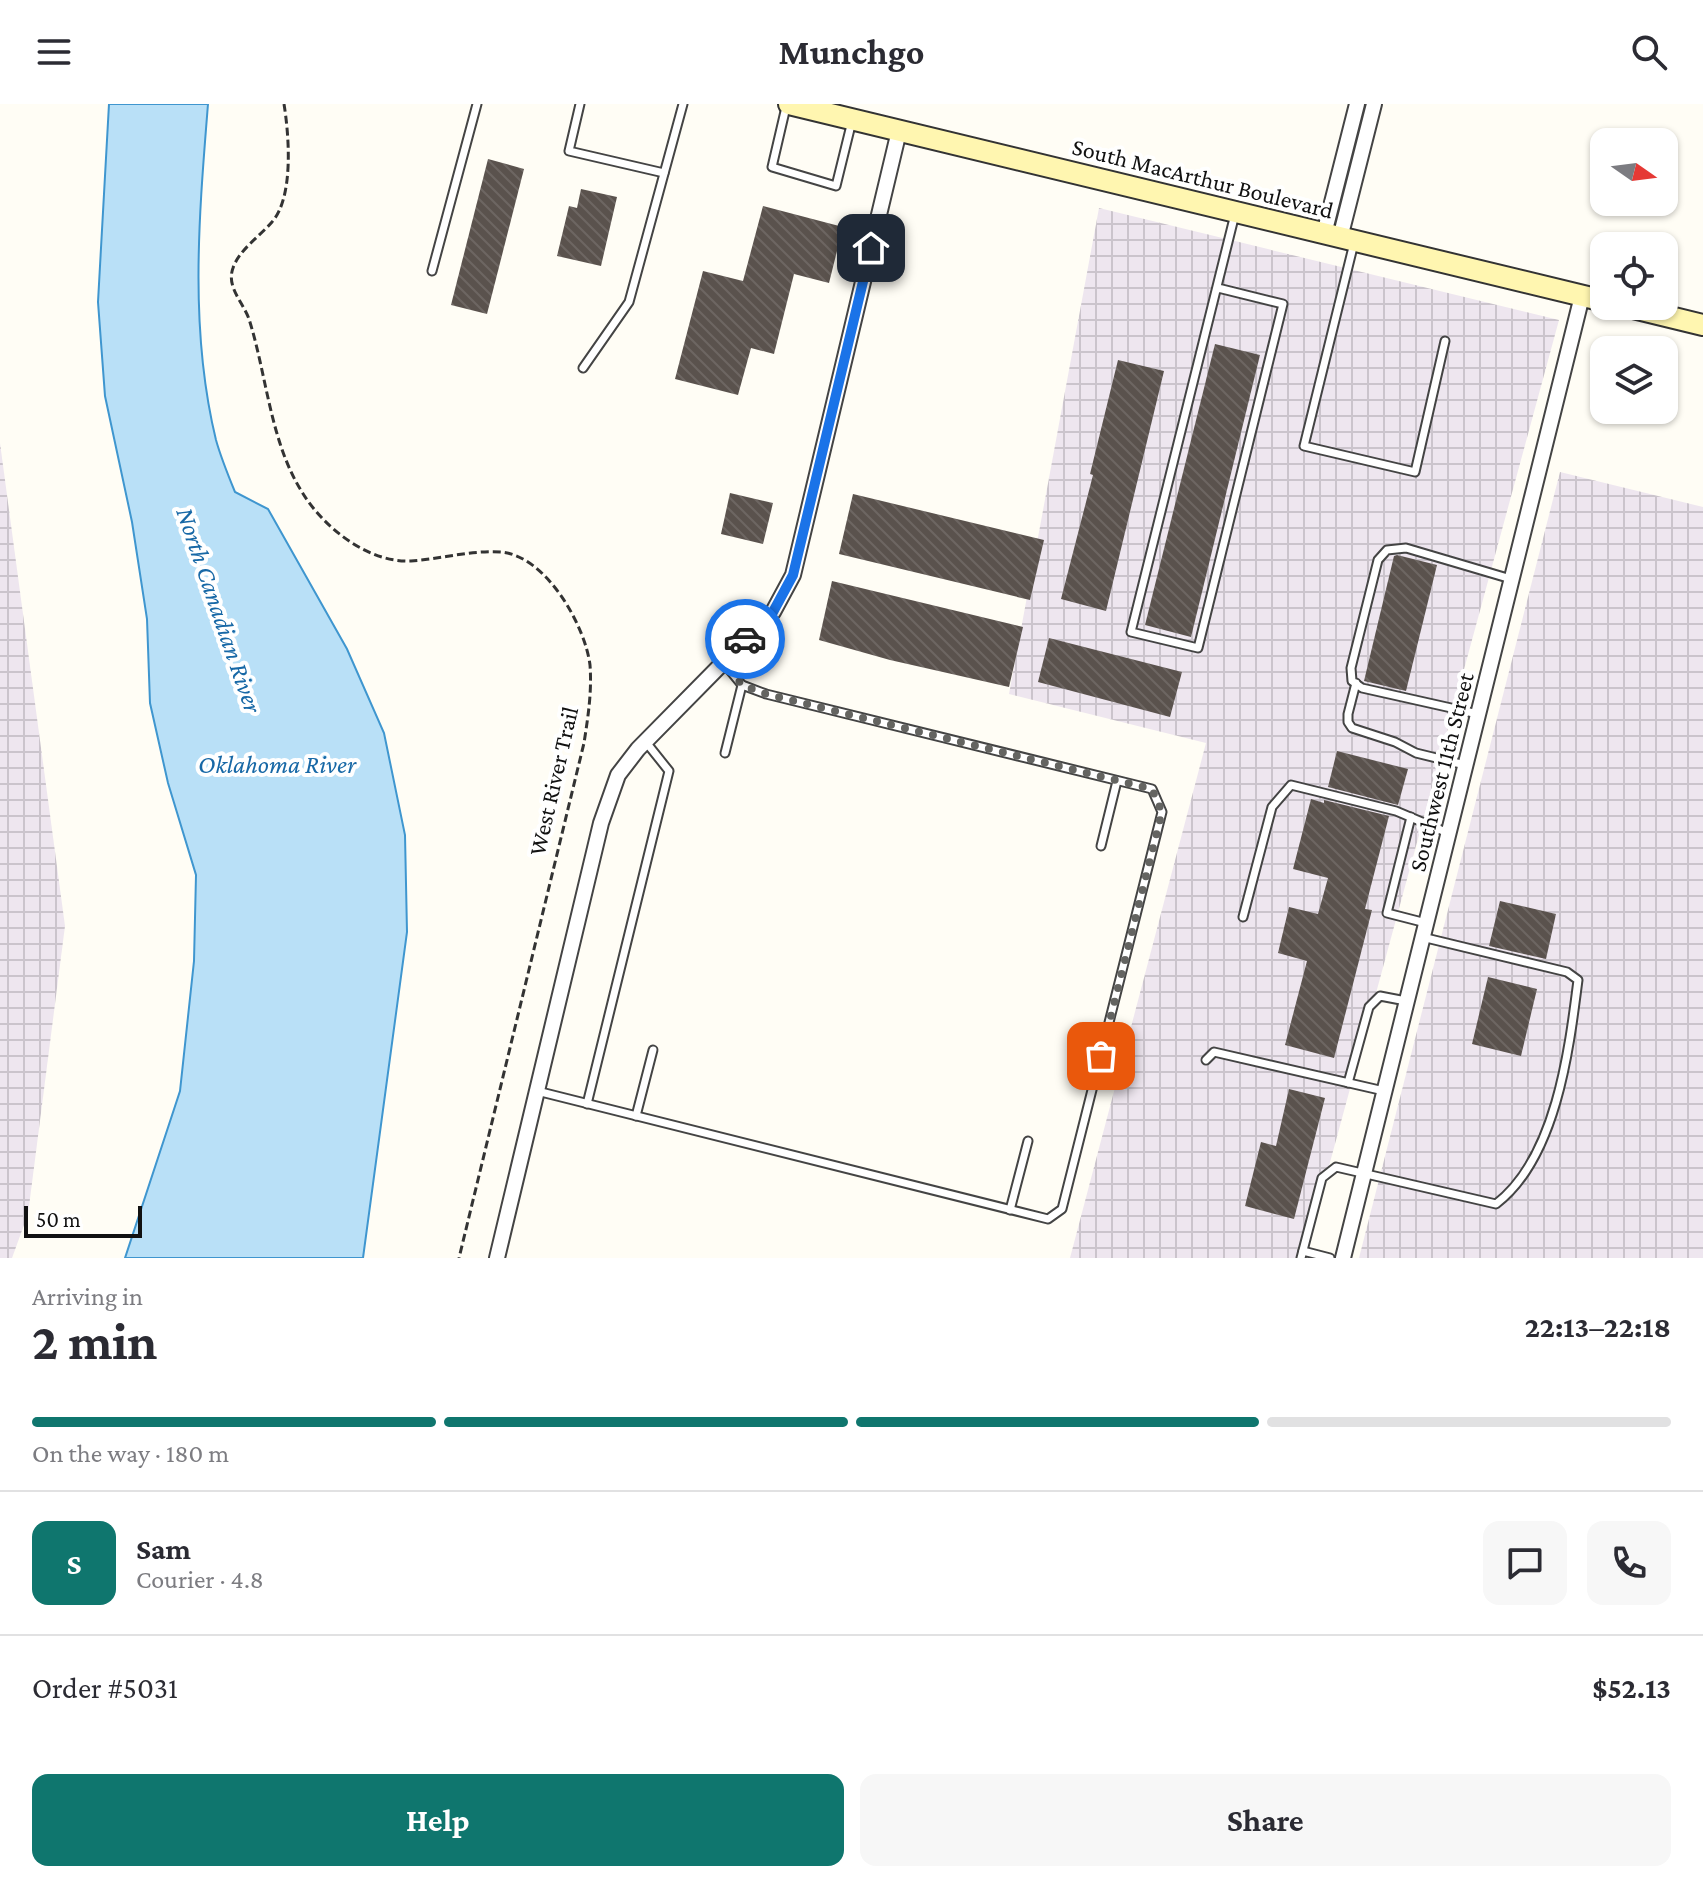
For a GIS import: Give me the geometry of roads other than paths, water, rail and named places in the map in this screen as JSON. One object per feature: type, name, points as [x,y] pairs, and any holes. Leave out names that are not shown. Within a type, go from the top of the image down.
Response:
[{"type":"main road","name":"South MacArthur Boulevard","points":[[788,104],[1590,298]]},
{"type":"main road","points":[[1678,319],[1703,325]]},
{"type":"street","points":[[1340,238],[1357,104]]},
{"type":"street","points":[[1340,238],[1374,104]]},
{"type":"street","points":[[497,1258],[601,823],[618,775],[645,741],[773,612],[793,575],[899,131]]},
{"type":"street","name":"Southwest 11th Street","points":[[1343,1258],[1582,296]]},
{"type":"lane","points":[[432,271],[477,104]]},
{"type":"lane","points":[[580,104],[569,151],[664,173]]},
{"type":"lane","points":[[583,368],[629,302],[683,104]]},
{"type":"lane","points":[[788,104],[772,167],[836,186],[852,119]]},
{"type":"lane","points":[[1218,288],[1283,304],[1198,648],[1131,632],[1236,212]]},
{"type":"lane","points":[[1340,238],[1304,446],[1415,472],[1445,341]]},
{"type":"lane","points":[[1478,714],[1362,688],[1352,681],[1351,668],[1378,560],[1387,550],[1406,548],[1511,579]]},
{"type":"lane","points":[[537,1091],[1048,1219],[1062,1209],[1162,812],[1152,789],[766,694],[742,685],[723,662]]},
{"type":"lane","points":[[1356,683],[1348,714],[1352,728],[1395,742],[1416,753],[1465,765]]},
{"type":"lane","points":[[725,753],[742,685]]},
{"type":"lane","points":[[587,1104],[669,771],[645,741]]},
{"type":"lane","points":[[1101,846],[1117,781]]},
{"type":"lane","points":[[1243,917],[1272,807],[1291,785],[1396,811],[1448,833]]},
{"type":"lane","points":[[1330,1258],[1302,1255],[1322,1178],[1336,1167],[1496,1204],[1517,1183],[1537,1153],[1558,1089],[1571,1033],[1578,980],[1567,972],[1424,930],[1387,913],[1411,817]]},
{"type":"lane","points":[[1348,1083],[1369,1007],[1380,996],[1406,1001]]},
{"type":"lane","points":[[636,1116],[653,1050]]},
{"type":"lane","points":[[1206,1060],[1214,1052],[1384,1091]]},
{"type":"lane","points":[[1010,1210],[1028,1141]]},
{"type":"water","name":"Oklahoma River","points":[[109,104],[208,104],[199,230],[199,314],[202,356],[216,440],[235,492],[268,509],[347,649],[384,733],[405,835],[407,932],[363,1258],[125,1258],[180,1091],[194,961],[196,875],[168,783],[150,703],[147,619],[132,522],[105,396],[98,302]]},
{"type":"water label","name":"North Canadian River","points":[[219,610]]}]
